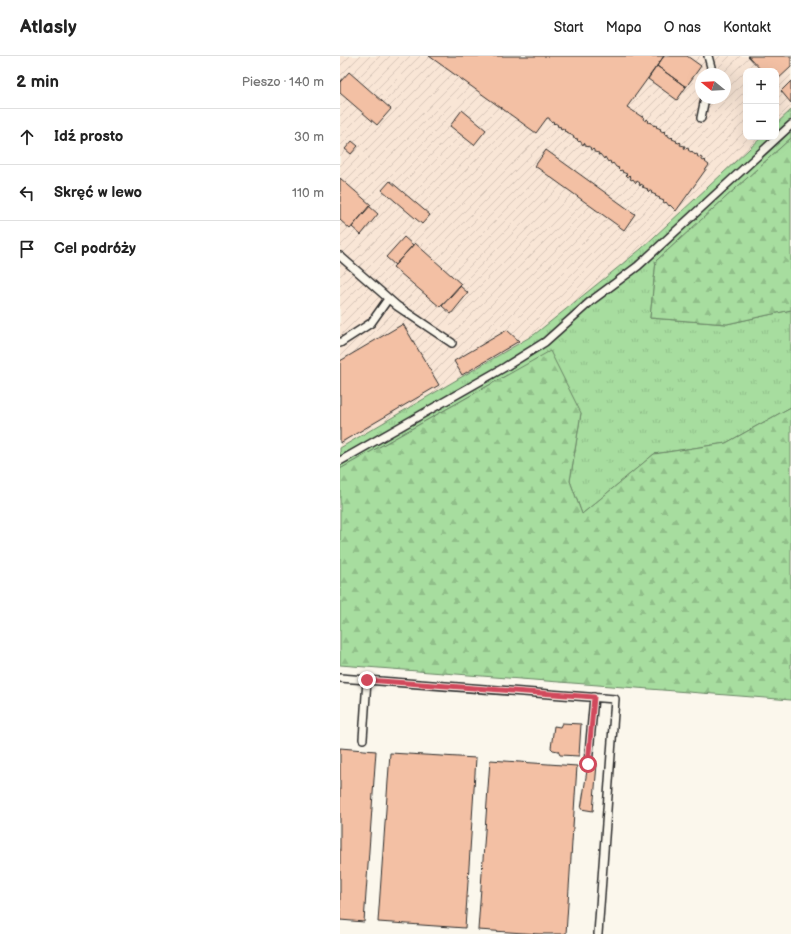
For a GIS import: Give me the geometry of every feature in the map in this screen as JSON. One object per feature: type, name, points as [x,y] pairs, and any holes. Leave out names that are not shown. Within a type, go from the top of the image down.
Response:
[{"type":"lane","points":[[708,56],[711,68]]},
{"type":"lane","points":[[701,118],[704,104]]},
{"type":"lane","points":[[340,461],[545,342],[591,301],[638,266],[791,125]]},
{"type":"lane","points":[[340,256],[388,299],[452,343]]},
{"type":"lane","points":[[340,343],[371,323],[388,299]]},
{"type":"lane","points":[[340,678],[615,699],[598,934]]},
{"type":"lane","points":[[363,739],[367,680]]},
{"type":"lane","points":[[588,764],[594,697]]},
{"type":"shaded area","points":[[340,56],[791,56],[791,110],[779,121],[779,68],[743,68],[743,140],[759,140],[641,249],[535,334],[340,448]]},
{"type":"green space","points":[[791,110],[791,138],[656,261],[650,318],[727,324],[791,310],[791,407],[726,443],[654,454],[582,514],[570,481],[581,413],[507,375],[340,469],[340,448],[535,334],[641,249],[759,140],[779,140],[779,121]]},
{"type":"green space","points":[[791,138],[791,310],[727,324],[650,318],[656,261]]},
{"type":"green space","points":[[550,351],[581,413],[570,481],[582,514],[654,454],[726,443],[791,407],[791,700],[340,665],[340,469]]},
{"type":"building","points":[[429,56],[664,56],[627,107],[644,117],[643,119],[646,121],[647,119],[649,121],[648,122],[651,122],[654,126],[657,126],[656,127],[661,129],[660,130],[663,132],[664,131],[664,133],[667,135],[668,134],[671,138],[672,137],[672,139],[677,141],[676,142],[680,142],[680,145],[685,146],[684,148],[689,149],[688,150],[691,152],[692,151],[695,155],[698,155],[697,156],[702,158],[704,161],[705,160],[705,162],[709,165],[676,211],[649,190],[649,192],[647,190],[648,189],[642,187],[644,186],[641,184],[640,186],[640,183],[637,181],[636,183],[633,179],[630,179],[631,177],[629,175],[628,177],[626,175],[627,174],[621,170],[620,171],[618,169],[619,168],[613,163],[608,162],[605,157],[604,159],[600,154],[598,155],[599,153],[594,152],[593,149],[590,149],[591,148],[588,146],[587,147],[584,143],[583,145],[577,140],[578,139],[573,138],[574,137],[569,133],[560,128],[561,127],[557,126],[558,125],[555,123],[554,124],[552,121],[551,122],[549,118],[547,118],[536,133]]},
{"type":"building","points":[[664,56],[687,56],[701,66],[700,68],[695,68],[695,74],[686,87],[657,66]]},
{"type":"building","points":[[748,56],[791,56],[791,67],[779,78],[779,68],[759,68]]},
{"type":"building","points":[[657,66],[686,87],[677,100],[648,79]]},
{"type":"building","points":[[349,72],[391,109],[377,125],[340,93],[340,82]]},
{"type":"building","points":[[791,81],[791,103],[781,91]]},
{"type":"building","points":[[462,110],[486,130],[474,145],[450,126]]},
{"type":"building","points":[[352,141],[358,146],[351,154],[345,149]]},
{"type":"building","points":[[546,150],[635,214],[624,230],[535,166]]},
{"type":"building","points":[[340,178],[371,205],[350,229],[340,220]]},
{"type":"building","points":[[390,181],[430,215],[422,224],[382,190]]},
{"type":"building","points":[[369,206],[378,214],[361,235],[352,227]]},
{"type":"building","points":[[404,237],[413,245],[395,265],[386,257]]},
{"type":"building","points":[[415,243],[461,284],[440,307],[393,267]]},
{"type":"building","points":[[460,286],[468,293],[451,314],[442,306]]},
{"type":"building","points":[[403,324],[439,385],[340,443],[340,361]]},
{"type":"building","points":[[507,330],[519,341],[462,375],[454,361]]},
{"type":"building","points":[[562,723],[581,724],[579,756],[560,755],[558,751],[551,748],[554,726],[560,727]]},
{"type":"building","points":[[340,748],[376,751],[364,922],[340,920]]},
{"type":"building","points":[[390,753],[476,758],[465,928],[378,922]]},
{"type":"building","points":[[490,760],[577,766],[566,934],[539,934],[478,930]]},
{"type":"building","points":[[588,764],[597,764],[593,811],[581,809]]},
{"type":"route","points":[[367,680],[594,697],[588,764]]}]
